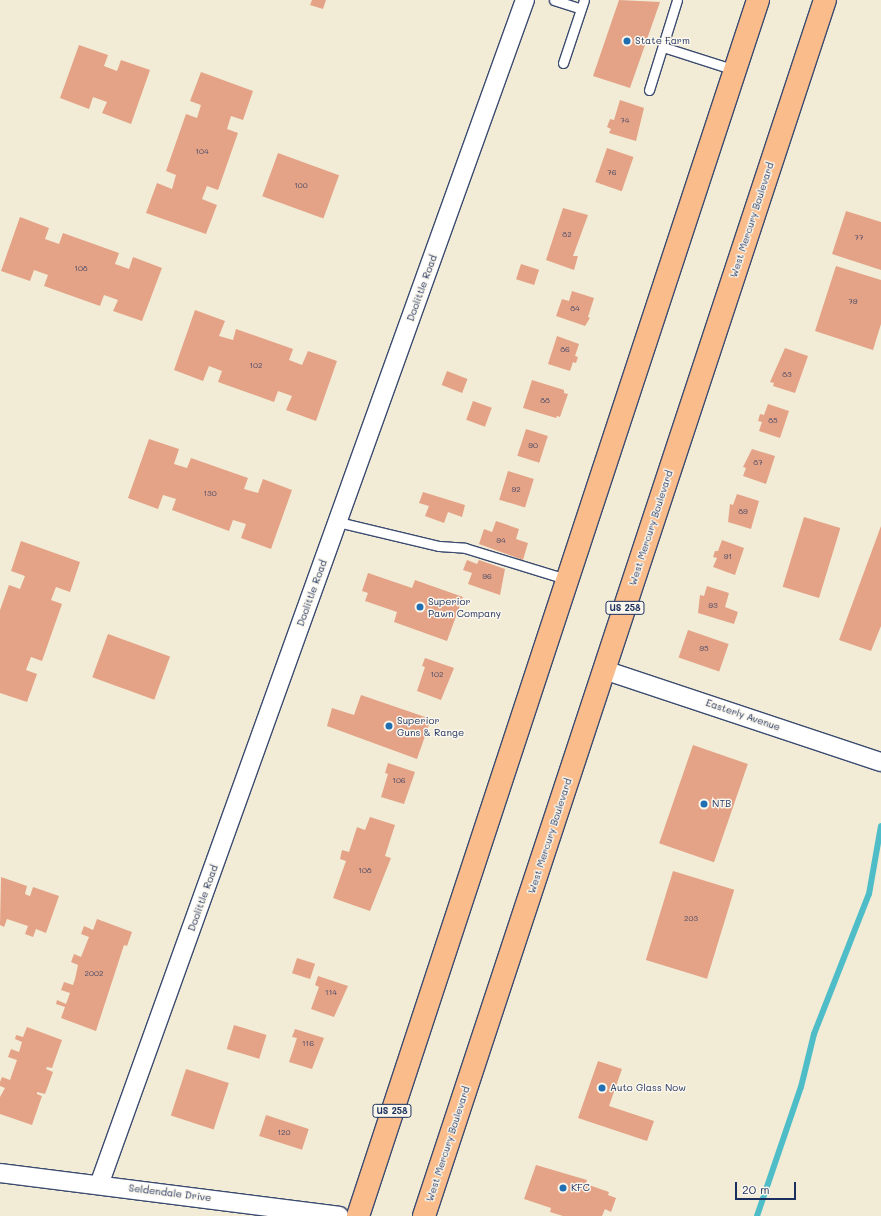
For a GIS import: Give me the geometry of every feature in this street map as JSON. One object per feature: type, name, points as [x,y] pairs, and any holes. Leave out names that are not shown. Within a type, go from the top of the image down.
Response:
[{"type":"main road","name":"US 258","points":[[358,1216],[566,579],[758,0]]},
{"type":"main road","name":"West Mercury Boulevard","points":[[424,1216],[825,0]]},
{"type":"street","name":"Doolittle Road","points":[[99,1185],[525,0]]},
{"type":"street","name":"Easterly Avenue","points":[[604,670],[881,762]]},
{"type":"street","name":"Seldendale Drive","points":[[0,1173],[339,1216]]},
{"type":"lane","points":[[554,0],[581,9]]},
{"type":"lane","points":[[563,63],[584,0]]},
{"type":"lane","points":[[649,90],[677,0]]},
{"type":"lane","points":[[663,47],[735,70]]},
{"type":"lane","points":[[338,522],[439,546],[464,548],[566,579]]},
{"type":"building","points":[[312,0],[326,0],[323,9],[310,5]]},
{"type":"building","points":[[619,0],[660,2],[630,88],[593,76]]},
{"type":"building","points":[[79,45],[108,55],[104,66],[117,71],[121,60],[150,70],[131,124],[102,113],[107,102],[93,97],[89,109],[60,98]]},
{"type":"building","points":[[201,72],[253,91],[243,120],[231,116],[227,129],[238,133],[218,190],[207,186],[202,199],[217,205],[206,234],[146,213],[157,183],[172,189],[176,175],[166,171],[186,114],[197,118],[201,105],[190,101]]},
{"type":"building","points":[[620,100],[644,108],[636,141],[609,133],[611,129],[607,127],[610,119],[614,120]]},
{"type":"building","points":[[607,148],[633,157],[622,191],[595,182]]},
{"type":"building","points":[[278,153],[339,175],[323,218],[262,196]]},
{"type":"building","points":[[563,208],[588,215],[573,256],[578,256],[574,270],[546,260]]},
{"type":"building","points":[[846,211],[881,222],[881,270],[832,254]]},
{"type":"building","points":[[20,217],[49,228],[45,239],[59,244],[63,233],[119,253],[115,264],[129,269],[133,257],[162,268],[142,321],[113,311],[118,300],[104,295],[100,306],[44,286],[48,275],[34,270],[30,281],[1,271]]},
{"type":"building","points":[[521,264],[539,270],[534,285],[516,279]]},
{"type":"building","points":[[836,266],[881,280],[881,324],[873,350],[815,331]]},
{"type":"building","points":[[572,291],[594,298],[588,317],[590,318],[585,326],[556,316],[562,299],[569,301]]},
{"type":"building","points":[[195,310],[225,321],[219,336],[233,340],[236,329],[293,349],[289,360],[302,365],[308,351],[337,361],[316,421],[286,410],[292,396],[278,391],[274,402],[218,382],[222,371],[209,366],[203,381],[174,370]]},
{"type":"building","points":[[557,336],[579,344],[575,356],[578,357],[576,363],[573,362],[570,371],[548,364]]},
{"type":"building","points":[[785,348],[808,356],[795,393],[773,386],[774,383],[770,382]]},
{"type":"building","points":[[447,371],[468,379],[462,393],[442,385]]},
{"type":"building","points":[[532,380],[564,390],[564,393],[568,394],[560,417],[557,416],[556,418],[523,408]]},
{"type":"building","points":[[473,401],[492,408],[485,427],[466,420]]},
{"type":"building","points":[[768,404],[789,411],[780,438],[759,431],[762,422],[758,421],[760,414],[764,415]]},
{"type":"building","points":[[526,429],[548,436],[539,463],[517,456]]},
{"type":"building","points":[[149,439],[179,449],[174,464],[187,468],[191,458],[248,478],[244,489],[258,493],[263,479],[292,490],[271,549],[241,538],[246,524],[233,520],[229,531],[172,510],[176,499],[163,495],[158,509],[128,498]]},
{"type":"building","points":[[752,449],[775,456],[766,484],[743,476],[746,468],[743,467]]},
{"type":"building","points":[[508,471],[534,479],[525,508],[499,500]]},
{"type":"building","points":[[423,492],[465,505],[462,517],[448,512],[444,523],[425,516],[429,506],[419,503]]},
{"type":"building","points":[[737,494],[759,501],[751,529],[728,522],[730,504],[733,505]]},
{"type":"building","points":[[804,517],[840,528],[819,598],[783,587]]},
{"type":"building","points":[[496,521],[519,529],[516,539],[528,543],[523,560],[479,544],[484,529],[492,532]]},
{"type":"building","points":[[881,526],[881,626],[871,651],[839,640]]},
{"type":"building","points":[[722,540],[744,548],[735,575],[713,567],[717,558],[713,557],[715,551],[718,551]]},
{"type":"building","points":[[21,541],[80,562],[70,592],[56,587],[51,600],[62,604],[42,661],[31,657],[26,670],[37,674],[27,702],[0,693],[0,610],[9,585],[20,589],[25,576],[11,571]]},
{"type":"building","points":[[467,560],[477,564],[479,560],[505,569],[500,595],[468,584],[472,573],[463,570]]},
{"type":"building","name":"Superior Pawn Company","points":[[368,573],[412,588],[415,580],[463,597],[447,641],[394,622],[397,612],[365,601],[368,593],[362,591]]},
{"type":"building","points":[[707,586],[729,593],[725,607],[738,612],[734,624],[698,613],[700,595],[704,596]]},
{"type":"building","points":[[688,630],[729,644],[719,671],[679,657]]},
{"type":"building","points":[[108,634],[170,657],[154,700],[92,677]]},
{"type":"building","points":[[425,658],[454,668],[441,700],[417,691],[425,667],[422,666]]},
{"type":"building","name":"Superior Guns & Range","points":[[361,695],[431,719],[417,759],[327,726],[332,708],[354,715]]},
{"type":"building","name":"NTB","points":[[693,745],[748,764],[714,862],[659,843]]},
{"type":"building","points":[[388,763],[415,772],[404,804],[381,797],[388,774],[385,773]]},
{"type":"building","points":[[370,817],[395,825],[385,856],[391,858],[370,911],[333,898],[346,861],[340,859],[342,850],[349,852],[357,827],[365,830]]},
{"type":"building","points":[[673,871],[734,890],[707,979],[646,960]]},
{"type":"building","points":[[1,877],[27,886],[25,894],[30,896],[33,887],[59,896],[46,933],[36,929],[33,937],[25,934],[28,926],[7,919],[4,927],[0,925]]},
{"type":"building","points":[[97,919],[132,932],[127,946],[124,945],[96,1031],[61,1018],[65,1007],[56,1004],[57,1000],[66,1004],[70,993],[61,990],[64,982],[73,985],[78,965],[71,962],[74,954],[81,957],[89,937],[81,934],[84,926],[93,930]]},
{"type":"building","points":[[297,958],[315,964],[310,979],[292,973]]},
{"type":"building","points":[[318,976],[348,986],[334,1017],[311,1009],[319,987],[315,985]]},
{"type":"building","points":[[234,1025],[267,1035],[259,1059],[227,1049]]},
{"type":"building","points":[[27,1027],[62,1040],[52,1068],[47,1067],[46,1069],[53,1072],[45,1094],[37,1092],[37,1094],[42,1096],[32,1125],[0,1114],[0,1097],[5,1088],[0,1086],[0,1082],[2,1077],[10,1080],[17,1060],[8,1057],[11,1049],[19,1052],[22,1042],[15,1039],[16,1035],[23,1037]]},
{"type":"building","points":[[295,1029],[324,1038],[312,1069],[289,1062],[297,1038],[292,1037]]},
{"type":"building","name":"Auto Glass Now","points":[[598,1061],[622,1069],[609,1106],[654,1121],[647,1141],[578,1118]]},
{"type":"building","points":[[186,1069],[229,1083],[214,1130],[171,1116]]},
{"type":"building","points":[[266,1115],[309,1129],[302,1150],[259,1136]]},
{"type":"building","name":"KFC","points":[[536,1165],[587,1180],[586,1184],[609,1192],[608,1195],[616,1198],[611,1212],[605,1209],[602,1216],[563,1216],[550,1212],[551,1208],[524,1199]]},
{"type":"waterway","points":[[757,1216],[801,1087],[814,1034],[869,894],[881,826]]},
{"type":"place","name":"State Farm","points":[[627,41]]},
{"type":"place","name":"Superior Pawn Company","points":[[420,607]]},
{"type":"place","name":"Superior Guns & Range","points":[[389,726]]},
{"type":"place","name":"NTB","points":[[704,804]]},
{"type":"place","name":"Auto Glass Now","points":[[602,1088]]},
{"type":"place","name":"KFC","points":[[563,1188]]}]
